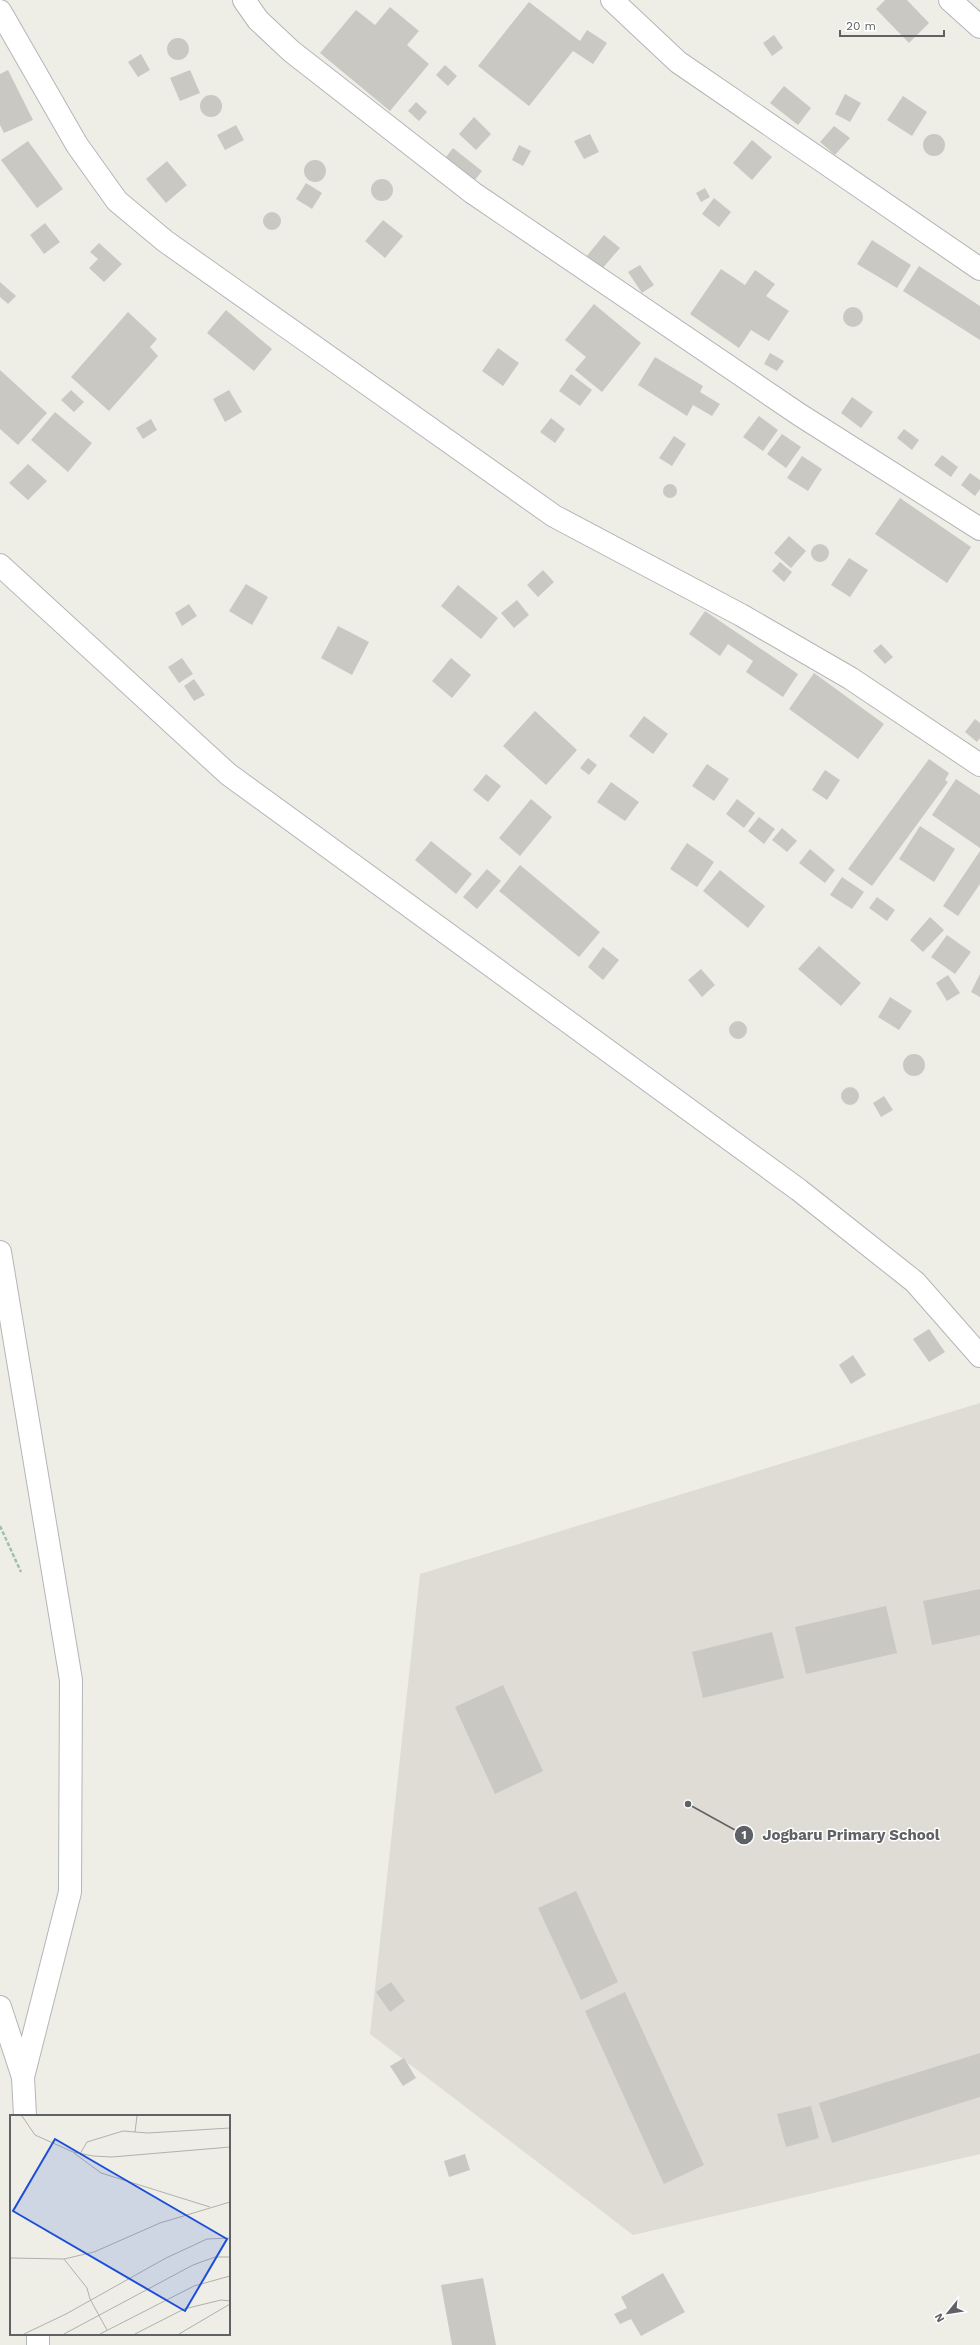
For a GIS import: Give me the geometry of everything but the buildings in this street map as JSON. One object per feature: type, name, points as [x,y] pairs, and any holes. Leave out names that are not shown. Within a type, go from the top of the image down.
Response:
[{"type":"street","points":[[244,0],[258,20],[291,51],[334,87],[473,193],[800,415],[980,529]]},
{"type":"street","points":[[612,0],[678,62],[980,269]]},
{"type":"street","points":[[950,0],[980,27]]},
{"type":"street","points":[[0,11],[77,145],[116,200],[165,241],[554,516],[741,615],[850,678],[980,765]]},
{"type":"street","points":[[0,565],[228,774],[799,1190],[915,1282],[980,1356]]},
{"type":"street","points":[[0,1252],[71,1680],[70,1892],[23,2077]]},
{"type":"street","points":[[0,2007],[23,2077],[25,2115]]},
{"type":"shaded area","points":[[980,1403],[980,2154],[633,2235],[370,2034],[420,1574]]},
{"type":"place","name":"Jogbaru Primary School","points":[[688,1804]]}]
